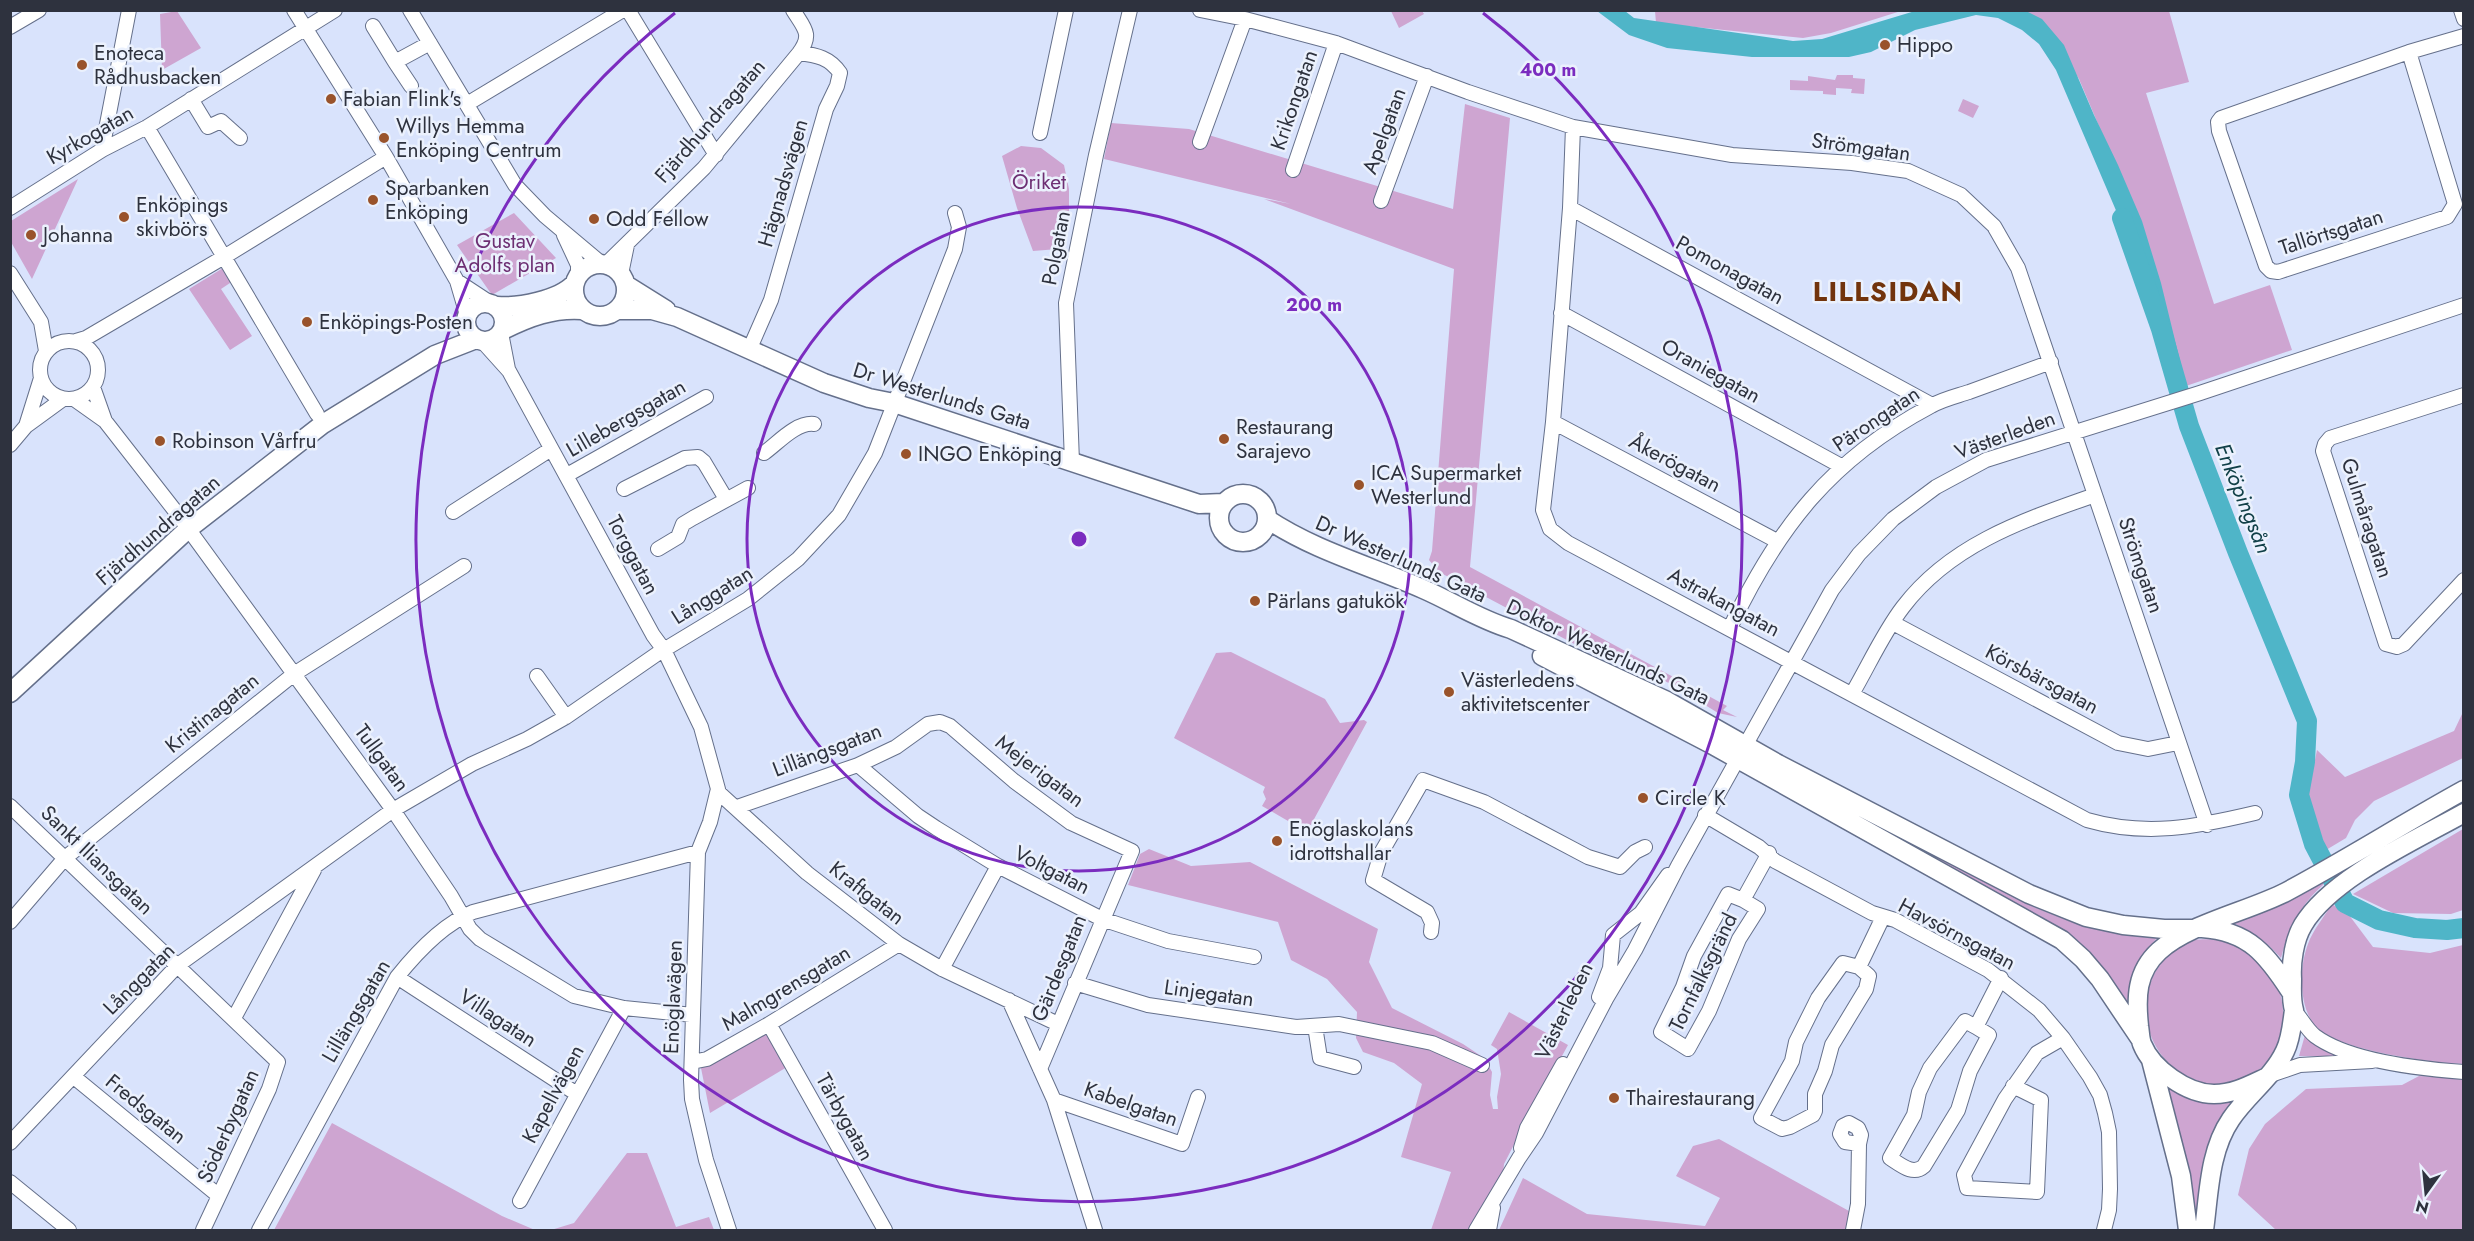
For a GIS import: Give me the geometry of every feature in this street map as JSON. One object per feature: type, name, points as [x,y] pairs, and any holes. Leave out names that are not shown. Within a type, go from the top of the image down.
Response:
[{"type":"main road","points":[[582,310],[568,309],[544,313],[502,331],[493,340],[479,340],[468,332],[467,318],[474,306],[480,303],[511,307],[559,296],[592,265],[613,272],[626,294],[618,310]]},
{"type":"main road","name":"Dr Westerlunds Gata","points":[[613,272],[677,317]]},
{"type":"main road","points":[[576,280],[573,294],[582,310]]},
{"type":"main road","points":[[494,305],[502,313],[505,321],[502,331]]},
{"type":"main road","name":"Dr Westerlunds Gata","points":[[582,310],[596,317],[618,310],[652,310],[677,317],[824,382],[869,398],[894,402],[1220,511],[1222,531],[1234,541],[1252,541],[1265,526],[1425,590],[1488,622]]},
{"type":"main road","name":"Fjärdhundragatan","points":[[435,355],[467,318]]},
{"type":"main road","name":"Fjärdhundragatan","points":[[10,693],[187,530],[323,424],[435,355],[479,340]]},
{"type":"main road","points":[[1220,511],[1229,497],[1241,493],[1254,496],[1266,509],[1265,526]]},
{"type":"main road","name":"Doktor Westerlunds Gata","points":[[1488,622],[1511,629],[1667,701],[1741,751],[2062,940],[2083,959],[2141,1040]]},
{"type":"main road","name":"Doktor Westerlunds Gata","points":[[1741,751],[1797,775],[2030,894],[2086,917],[2123,925],[2196,929]]},
{"type":"main road","points":[[2188,1230],[2181,1176],[2150,1057],[2141,1040],[2137,991],[2144,971],[2156,953],[2168,943],[2270,899],[2463,790]]},
{"type":"main road","points":[[2204,1230],[2211,1177],[2221,1138],[2230,1120],[2285,1051],[2293,1002],[2292,967],[2302,926],[2327,896],[2366,869],[2463,813]]},
{"type":"main road","points":[[2196,929],[2222,929],[2238,935],[2262,952],[2293,1002]]},
{"type":"main road","points":[[2150,1057],[2170,1077],[2190,1089],[2213,1094],[2240,1090],[2266,1077]]},
{"type":"street","points":[[10,27],[39,10]]},
{"type":"street","points":[[102,150],[129,10]]},
{"type":"street","points":[[294,10],[386,158],[457,281],[467,318]]},
{"type":"street","name":"Kyrkogatan","points":[[10,208],[102,150],[147,127],[334,10]]},
{"type":"street","points":[[410,10],[515,185],[545,216],[613,272]]},
{"type":"street","points":[[467,104],[626,10],[716,155]]},
{"type":"street","points":[[793,10],[807,33],[807,40],[799,53]]},
{"type":"street","points":[[1040,133],[1066,10]]},
{"type":"street","name":"Polgatan","points":[[1072,462],[1066,303],[1095,155],[1130,10]]},
{"type":"street","name":"Strömgatan","points":[[1200,10],[1245,19],[1336,43],[1573,127],[1732,155],[1852,163],[1908,171],[1961,195],[1994,226],[2018,268],[2207,825]]},
{"type":"street","points":[[2461,10],[2463,19]]},
{"type":"street","points":[[1200,142],[1245,19]]},
{"type":"street","points":[[373,26],[411,86]]},
{"type":"street","name":"Tallörtsgatan","points":[[2409,52],[2455,204],[2452,211],[2447,217],[2278,272],[2271,271],[2266,266],[2219,131],[2218,122],[2226,115],[2409,52],[2463,36]]},
{"type":"street","points":[[395,62],[430,43]]},
{"type":"street","name":"Krikongatan","points":[[1293,170],[1336,43]]},
{"type":"street","name":"Fjärdhundragatan","points":[[613,272],[628,243],[716,155],[799,53]]},
{"type":"street","name":"Hägnadsvägen","points":[[750,348],[771,300],[826,109],[840,73],[825,58],[799,53]]},
{"type":"street","name":"Apelgatan","points":[[1381,201],[1426,76]]},
{"type":"street","points":[[191,99],[208,127],[221,121],[240,138]]},
{"type":"street","points":[[147,127],[317,414]]},
{"type":"street","name":"Astrakangatan","points":[[1573,127],[1570,208],[1553,422],[1543,510],[1550,529],[1568,543],[2087,820],[2131,830],[2176,829],[2207,825],[2255,813]]},
{"type":"street","points":[[26,426],[41,378],[41,361],[46,351],[53,345],[86,338],[104,325],[224,257],[386,158]]},
{"type":"street","name":"Pomonagatan","points":[[1570,208],[1932,405]]},
{"type":"street","name":"Långgatan","points":[[10,1143],[178,965],[393,810],[472,764],[527,739],[567,717],[664,650],[717,619],[774,580],[821,536],[839,515],[875,453],[959,237],[955,213]]},
{"type":"street","points":[[560,228],[578,265],[576,280]]},
{"type":"street","points":[[10,273],[41,322],[46,351]]},
{"type":"street","points":[[457,281],[494,305]]},
{"type":"street","name":"Västerleden","points":[[1476,1230],[1536,1133],[1705,816],[1845,571],[1893,519],[1936,487],[1986,460],[2157,407],[2463,305]]},
{"type":"street","name":"Oraniegatan","points":[[1561,313],[1841,466]]},
{"type":"street","points":[[10,445],[26,426],[69,399],[86,394],[93,387],[99,372],[93,353],[86,345],[72,341],[41,322]]},
{"type":"street","points":[[93,353],[104,325]]},
{"type":"street","name":"Torggatan","points":[[502,331],[509,370]]},
{"type":"street","name":"Torggatan","points":[[479,340],[509,370],[652,635],[664,650],[701,727],[718,792]]},
{"type":"street","name":"Pärongatan","points":[[1730,628],[1777,541],[1841,466],[1868,445],[1932,405],[2051,362]]},
{"type":"street","points":[[41,378],[45,387],[54,395],[69,399]]},
{"type":"street","name":"Tullgatan","points":[[93,387],[105,421],[393,810],[451,896],[462,917],[480,939],[574,996],[624,1008],[693,1016]]},
{"type":"street","name":"Gulmåragatan","points":[[2463,395],[2331,438],[2325,444],[2323,451],[2386,644],[2397,647],[2404,644],[2463,580]]},
{"type":"street","name":"Lillebergsgatan","points":[[567,475],[706,397]]},
{"type":"street","name":"Tullgatan","points":[[69,399],[105,421]]},
{"type":"street","name":"Åkerögatan","points":[[1553,422],[1777,541]]},
{"type":"street","points":[[764,453],[797,429],[808,423],[814,424]]},
{"type":"street","name":"Lillebergsgatan","points":[[453,512],[551,449]]},
{"type":"street","points":[[624,489],[686,458],[698,457],[704,462],[726,499]]},
{"type":"street","points":[[658,549],[678,537],[683,524],[748,488]]},
{"type":"street","points":[[1852,694],[1893,623],[1918,589],[1958,554],[1985,537],[2019,522],[2095,495]]},
{"type":"street","name":"Kristinagatan","points":[[10,922],[65,858],[294,674],[464,566]]},
{"type":"street","name":"Körsbärsgatan","points":[[1893,623],[2118,743],[2148,749],[2178,743]]},
{"type":"street","points":[[537,676],[567,717]]},
{"type":"street","name":"Mejerigatan","points":[[928,724],[945,723],[1014,781],[1071,823],[1132,851]]},
{"type":"street","name":"Lillängsgatan","points":[[737,807],[858,765],[896,747],[928,724]]},
{"type":"street","name":"Voltgatan","points":[[858,765],[918,816],[998,866],[1102,919],[1168,941],[1254,957]]},
{"type":"street","points":[[1431,932],[1432,923],[1427,912],[1373,880],[1381,853],[1423,780],[1484,802],[1588,857],[1609,865],[1620,867],[1635,852],[1645,847]]},
{"type":"street","name":"Kraftgatan","points":[[718,792],[807,873],[899,945],[942,969],[1058,1024]]},
{"type":"street","name":"Enöglavägen","points":[[718,792],[698,852],[692,1099],[706,1160],[729,1230]]},
{"type":"street","name":"Sankt Iliansgatan","points":[[10,806],[234,1018]]},
{"type":"street","name":"Havsörnsgatan","points":[[1705,816],[1769,853],[1775,861],[1872,913],[1895,920],[2001,978],[2039,1010],[2063,1038],[2100,1095],[2109,1132],[2109,1210],[2104,1230]]},
{"type":"street","name":"Gärdesgatan","points":[[1040,1069],[1132,851]]},
{"type":"street","name":"Lillängsgatan","points":[[259,1230],[397,977],[428,943],[462,917],[698,852]]},
{"type":"street","name":"Tornfalksgränd","points":[[1743,900],[1769,853]]},
{"type":"street","points":[[942,969],[998,866]]},
{"type":"street","name":"Västerleden","points":[[1519,1158],[1527,1128],[1598,999],[1610,968],[1613,935],[1641,913],[1662,881],[1678,866]]},
{"type":"street","name":"Långgatan","points":[[234,1018],[316,867]]},
{"type":"street","name":"Tornfalksgränd","points":[[1728,894],[1743,900],[1758,909],[1739,939],[1709,1011],[1688,1049],[1661,1032],[1683,987],[1694,956],[1728,894]]},
{"type":"street","points":[[1859,967],[1883,917]]},
{"type":"street","name":"Malmgrensgatan","points":[[692,1062],[707,1059],[769,1024],[899,945]]},
{"type":"street","points":[[1611,953],[1617,958],[1632,956]]},
{"type":"street","points":[[1843,963],[1859,967],[1869,976],[1866,989],[1832,1045],[1825,1071],[1815,1094],[1813,1115],[1782,1129],[1761,1118],[1792,1061],[1796,1042],[1818,998],[1843,963]]},
{"type":"street","name":"Villagatan","points":[[397,977],[577,1094]]},
{"type":"street","points":[[1976,1027],[2001,978]]},
{"type":"street","name":"Linjegatan","points":[[1075,983],[1148,1005],[1296,1028],[1339,1023],[1432,1043],[1482,1065]]},
{"type":"street","points":[[1009,1000],[1054,1100],[1095,1230]]},
{"type":"street","points":[[2293,1002],[2314,1035],[2330,1044],[2382,1061],[2463,1072]]},
{"type":"street","name":"Kapellvägen","points":[[520,1201],[624,1008]]},
{"type":"street","name":"Söderbygatan","points":[[203,1230],[269,1089],[278,1062],[234,1018]]},
{"type":"street","points":[[1965,1021],[1976,1027],[1989,1035],[1970,1071],[1958,1110],[1924,1166],[1913,1171],[1890,1158],[1914,1115],[1919,1092],[1930,1068],[1965,1021]]},
{"type":"street","name":"Tärbygatan","points":[[769,1024],[885,1230]]},
{"type":"street","points":[[1315,1026],[1320,1058],[1354,1067]]},
{"type":"street","points":[[2013,1086],[2041,1100],[2037,1192],[1967,1188],[1964,1175],[2013,1086],[2037,1053],[2063,1038]]},
{"type":"street","points":[[2266,1077],[2300,1065],[2382,1061]]},
{"type":"street","name":"Fredsgatan","points":[[74,1077],[219,1196]]},
{"type":"street","name":"Kabelgatan","points":[[1054,1100],[1182,1144],[1198,1097]]},
{"type":"street","points":[[1853,1230],[1858,1204],[1859,1144]]},
{"type":"street","points":[[10,1182],[69,1230]]},
{"type":"street","name":"Västerleden","points":[[1489,1230],[1493,1203]]},
{"type":"green space","points":[[177,11],[201,48],[162,70],[160,14]]},
{"type":"green space","points":[[1391,11],[1422,11],[1424,14],[1399,28]]},
{"type":"green space","points":[[1655,11],[1901,11],[1831,33],[1803,38],[1656,23]]},
{"type":"green space","points":[[2022,11],[2169,11],[2189,82],[2146,93],[2214,304],[2270,285],[2292,350],[2186,386],[2150,261],[2123,183],[2079,79],[2052,37]]},
{"type":"green space","points":[[1837,75],[1853,75],[1853,78],[1865,79],[1864,94],[1851,93],[1852,89],[1836,88],[1836,95],[1823,94],[1823,91],[1790,90],[1790,80],[1808,81],[1808,76],[1835,80]]},
{"type":"green space","points":[[1963,99],[1979,106],[1973,118],[1958,111]]},
{"type":"green space","points":[[1465,104],[1510,118],[1470,567],[1727,706],[1723,710],[1737,717],[1718,713],[1673,685],[1629,664],[1595,655],[1439,572],[1429,560],[1432,551],[1454,269],[1264,199],[1291,204],[1104,159],[1111,123],[1189,129],[1453,209]]},
{"type":"green space","name":"Öriket","points":[[1021,146],[1041,148],[1064,165],[1069,189],[1069,230],[1058,249],[1033,251],[1017,208],[1002,156]]},
{"type":"green space","points":[[78,179],[32,279],[11,242],[11,221]]},
{"type":"green space","name":"Gustav Adolfs plan","points":[[514,213],[556,258],[492,295],[457,245]]},
{"type":"green space","points":[[223,268],[233,281],[221,289],[252,336],[230,350],[189,289]]},
{"type":"green space","points":[[1231,652],[1325,699],[1340,723],[1364,720],[1367,722],[1307,832],[1262,806],[1266,799],[1263,792],[1265,787],[1174,738],[1216,653]]},
{"type":"green space","points":[[2463,712],[2463,758],[2374,801],[2355,820],[2346,838],[2326,850],[2308,795],[2317,750],[2345,777],[2454,731]]},
{"type":"green space","points":[[1814,793],[2034,907],[2074,923],[2117,934],[2158,937],[2137,968],[2127,1004],[2074,940],[2041,918],[1813,795]]},
{"type":"green space","points":[[2463,798],[2463,805],[2324,884],[2308,900],[2296,918],[2281,958],[2258,937],[2232,922]]},
{"type":"green space","points":[[2463,829],[2463,910],[2451,914],[2393,913],[2353,894]]},
{"type":"green space","points":[[1149,849],[1191,866],[1250,862],[1378,929],[1369,962],[1392,1008],[1463,1044],[1484,1058],[1492,1072],[1490,1095],[1493,1109],[1498,1109],[1497,1097],[1501,1074],[1497,1049],[1491,1045],[1509,1012],[1568,1045],[1504,1164],[1503,1175],[1473,1230],[1431,1230],[1451,1172],[1401,1157],[1422,1084],[1394,1063],[1363,1052],[1356,1038],[1357,1012],[1327,979],[1291,960],[1278,922],[1128,885],[1140,854]]},
{"type":"green space","points":[[2332,904],[2349,915],[2373,947],[2430,953],[2463,945],[2463,1064],[2409,1058],[2364,1049],[2328,1036],[2317,1028],[2306,1010],[2303,999],[2303,964],[2310,939]]},
{"type":"green space","points":[[2216,939],[2234,943],[2256,956],[2272,975],[2281,997],[2283,1020],[2278,1043],[2266,1063],[2248,1077],[2222,1085],[2195,1080],[2169,1063],[2156,1047],[2148,1028],[2146,1008],[2149,988],[2157,970],[2170,954],[2192,941]]},
{"type":"green space","points":[[767,1032],[787,1067],[710,1113],[701,1068]]},
{"type":"green space","points":[[2305,1035],[2351,1057],[2299,1056]]},
{"type":"green space","points":[[2419,1076],[2463,1078],[2463,1230],[2276,1230],[2238,1195],[2249,1149],[2265,1124],[2306,1089],[2402,1085]]},
{"type":"green space","points":[[2163,1084],[2196,1099],[2231,1103],[2213,1137],[2197,1220],[2182,1145]]},
{"type":"green space","points":[[332,1123],[502,1216],[535,1230],[274,1230]]},
{"type":"green space","points":[[1719,1139],[1849,1211],[1846,1230],[1499,1230],[1523,1178],[1587,1214],[1705,1226],[1720,1198],[1676,1176],[1693,1146]]},
{"type":"green space","points":[[627,1153],[647,1153],[676,1227],[709,1217],[714,1230],[551,1230],[574,1223]]},
{"type":"water","points":[[1597,11],[1625,11],[1634,18],[1793,41],[1822,39],[1915,11],[2026,11],[2042,19],[2064,45],[2142,221],[2161,283],[2185,381],[2174,385],[2150,290],[2056,70],[2039,44],[2022,30],[1998,18],[1976,15],[1915,30],[1871,52],[1849,57],[1752,57],[1667,48],[1629,35]]},
{"type":"waterway","name":"Enköpingsån","points":[[2122,218],[2161,329],[2189,426],[2307,721],[2305,762],[2299,795],[2314,844],[2345,903],[2379,920],[2415,928],[2447,930],[2464,928]]},
{"type":"place","name":"Hippo","points":[[1885,45]]},
{"type":"place","name":"Enoteca Rådhusbacken","points":[[82,65]]},
{"type":"place","name":"Fabian Flink's","points":[[331,99]]},
{"type":"place","name":"Willys Hemma Enköping Centrum","points":[[384,138]]},
{"type":"place","name":"Sparbanken Enköping","points":[[373,200]]},
{"type":"place","name":"Enköpings skivbörs","points":[[124,217]]},
{"type":"place","name":"Odd Fellow","points":[[594,219]]},
{"type":"place","name":"Johanna","points":[[31,235]]},
{"type":"place","name":"Enköpings-Posten","points":[[307,322]]},
{"type":"place","name":"Restaurang Sarajevo","points":[[1224,439]]},
{"type":"place","name":"Robinson Vårfru","points":[[160,441]]},
{"type":"place","name":"INGO Enköping","points":[[906,454]]},
{"type":"place","name":"ICA Supermarket Westerlund","points":[[1359,485]]},
{"type":"place","name":"Pärlans gatukök","points":[[1255,601]]},
{"type":"place","name":"Västerledens aktivitetscenter","points":[[1449,692]]},
{"type":"place","name":"Circle K","points":[[1643,798]]},
{"type":"place","name":"Enöglaskolans idrottshallar","points":[[1277,841]]},
{"type":"place","name":"Thairestaurang","points":[[1614,1098]]},
{"type":"district","name":"LILLSIDAN","points":[[1888,292]]}]
